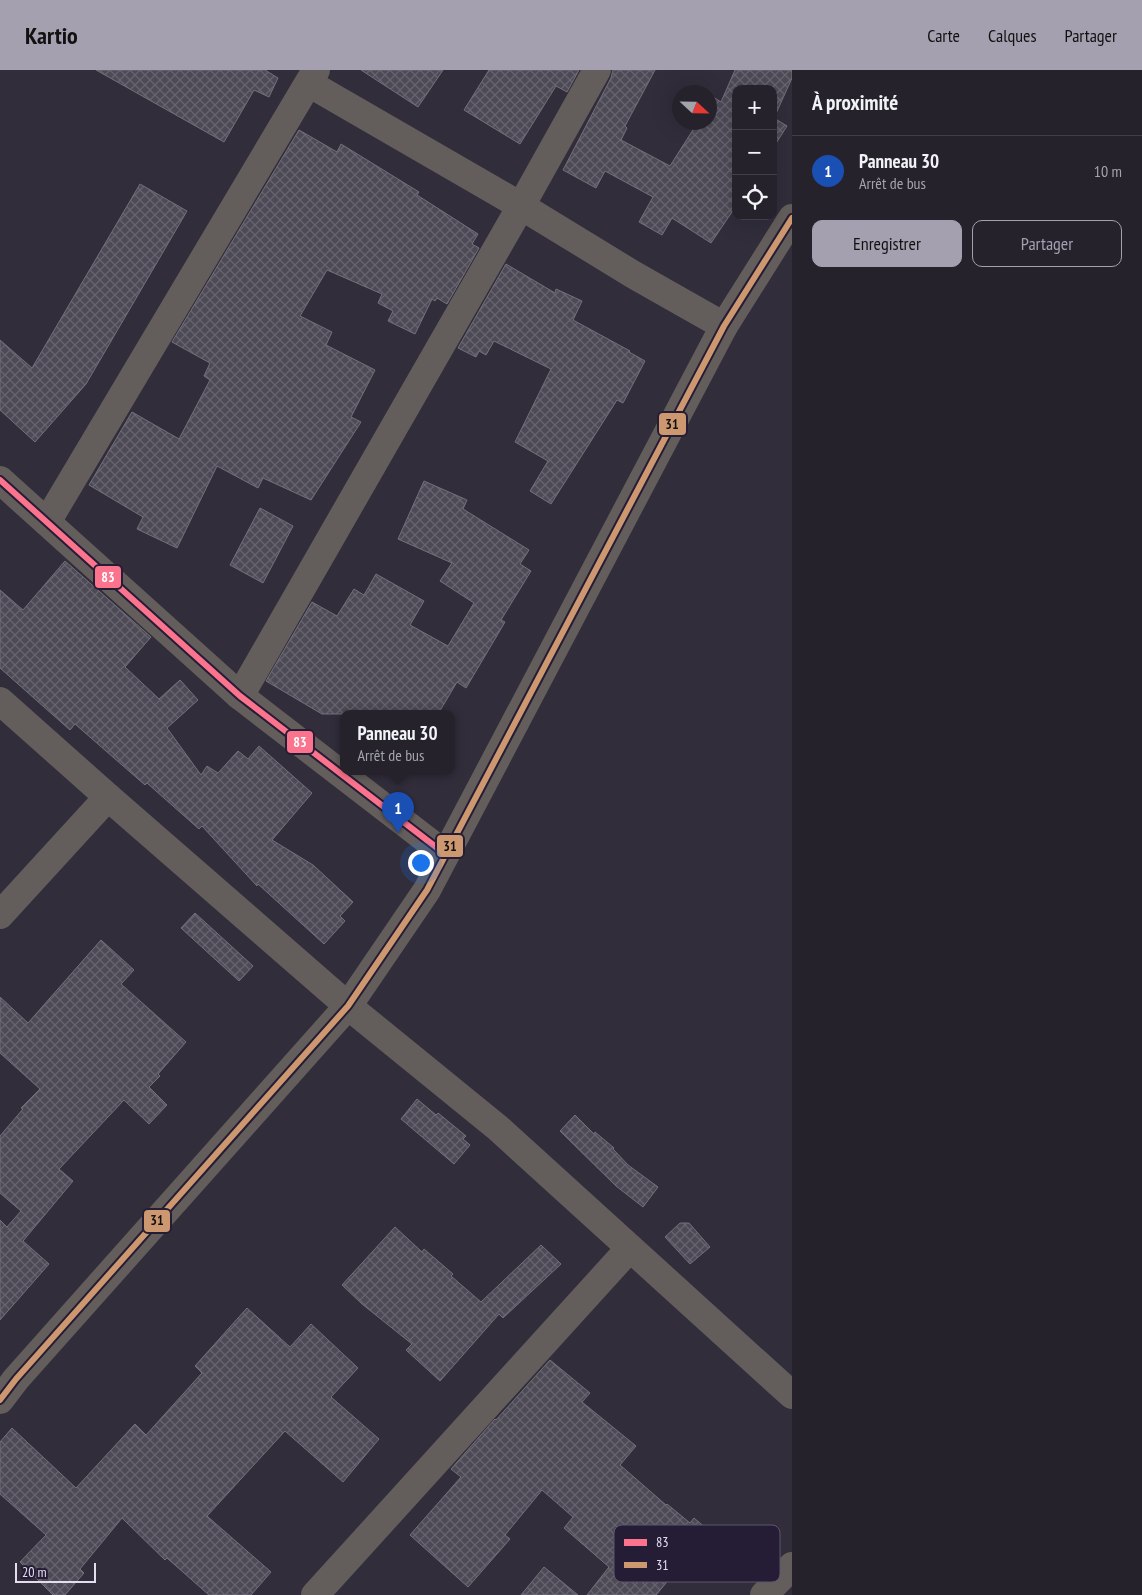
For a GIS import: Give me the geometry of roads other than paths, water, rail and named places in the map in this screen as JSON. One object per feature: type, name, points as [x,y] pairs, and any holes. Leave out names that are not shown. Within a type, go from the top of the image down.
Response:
[{"type":"street","points":[[240,696],[597,70]]},
{"type":"street","points":[[47,522],[313,77],[634,275],[724,326]]},
{"type":"street","points":[[0,1400],[16,1379],[348,1006],[426,890],[724,326],[792,218]]},
{"type":"street","points":[[0,480],[240,696],[340,773]]},
{"type":"street","points":[[0,701],[348,1006],[498,1128],[792,1395]]},
{"type":"street","points":[[342,775],[444,854]]},
{"type":"street","points":[[0,915],[108,797]]},
{"type":"street","points":[[315,1595],[630,1248]]},
{"type":"street","points":[[780,1578],[792,1566]]},
{"type":"street","points":[[764,1595],[777,1582]]},
{"type":"place","name":"Panneau 30","points":[[398,833]]}]
